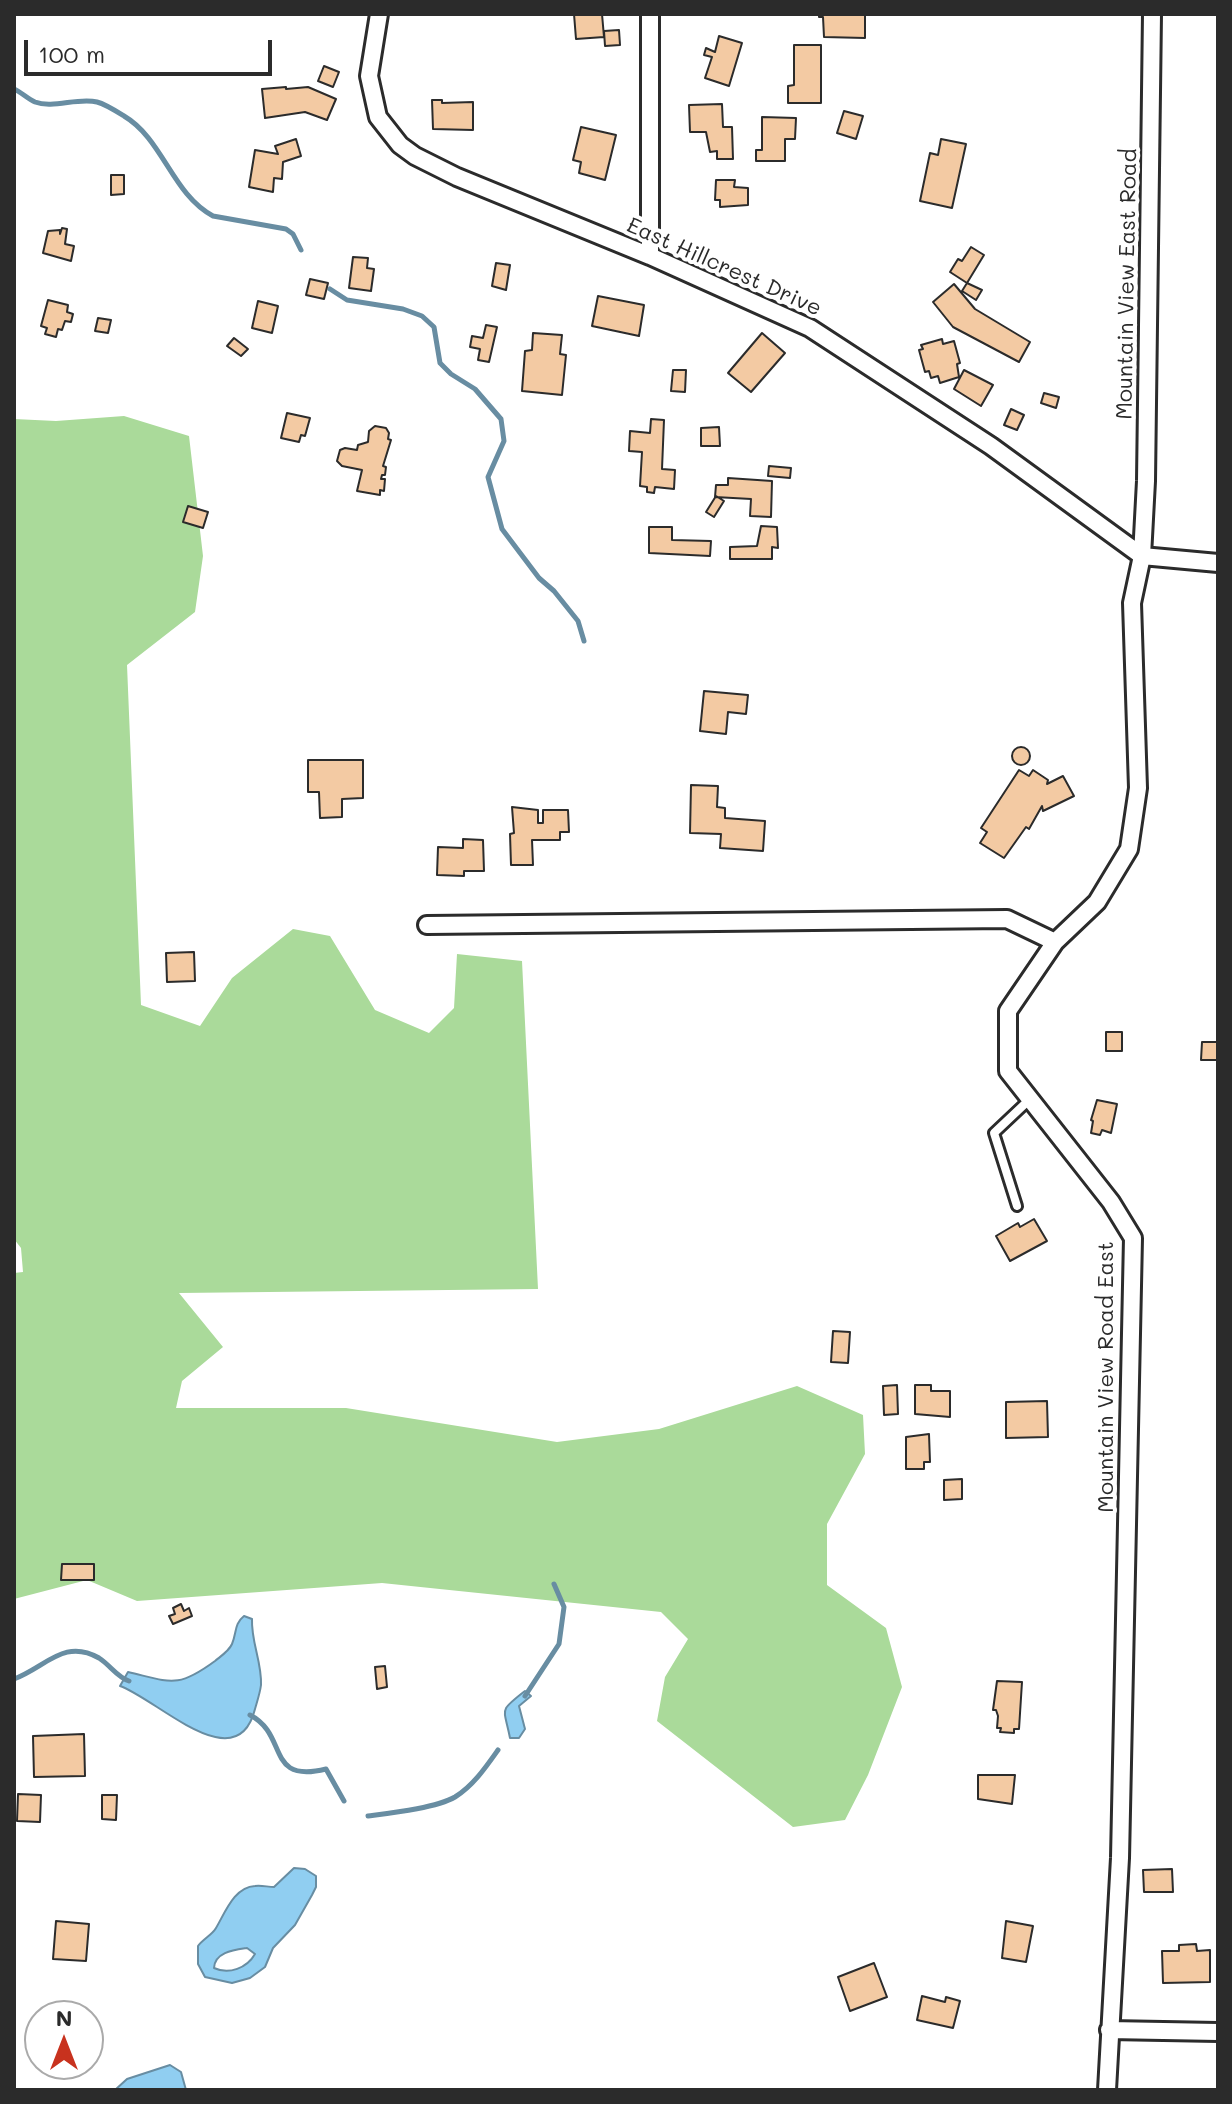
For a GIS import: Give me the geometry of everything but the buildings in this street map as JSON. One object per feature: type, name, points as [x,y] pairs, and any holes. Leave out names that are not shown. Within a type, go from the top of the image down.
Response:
[{"type":"street","name":"East Hillcrest Drive","points":[[379,14],[369,76],[378,117],[400,145],[415,156],[457,177],[650,256],[810,328],[991,446],[1142,556]]},
{"type":"street","points":[[650,14],[650,256]]},
{"type":"street","name":"Mountain View East Road","points":[[1142,556],[1146,481],[1152,14]]},
{"type":"street","points":[[1142,556],[1218,563]]},
{"type":"street","name":"Mountain View Road East","points":[[1107,2090],[1120,1858],[1133,1238],[1111,1202],[1008,1071],[1008,1011],[1055,942],[1097,902],[1129,849],[1138,788],[1132,603],[1142,556]]},
{"type":"street","points":[[427,925],[1007,919],[1055,942]]},
{"type":"street","points":[[1109,2030],[1218,2032]]},
{"type":"lane","points":[[1017,1206],[994,1133],[1029,1100]]},
{"type":"green space","points":[[124,416],[189,436],[203,556],[195,612],[127,665],[141,1005],[200,1026],[232,978],[293,929],[330,936],[375,1010],[429,1033],[454,1008],[457,954],[522,961],[538,1289],[179,1293],[223,1347],[182,1381],[176,1408],[346,1408],[557,1442],[659,1429],[797,1386],[863,1415],[865,1454],[827,1524],[827,1585],[886,1628],[902,1687],[868,1775],[845,1820],[793,1827],[657,1721],[665,1677],[688,1639],[661,1612],[382,1583],[137,1601],[87,1580],[14,1599],[14,1273],[23,1272],[21,1248],[14,1239],[14,419],[56,421]]},
{"type":"water","points":[[244,1616],[252,1619],[261,1685],[246,1729],[232,1738],[214,1737],[195,1729],[120,1686],[128,1672],[173,1681],[202,1670],[229,1649],[237,1625]]},
{"type":"water","points":[[525,1691],[531,1696],[519,1706],[525,1729],[519,1738],[510,1738],[505,1711]]},
{"type":"water","points":[[294,1868],[305,1869],[316,1876],[312,1895],[295,1925],[273,1948],[265,1967],[250,1978],[232,1983],[205,1977],[198,1964],[198,1946],[214,1930],[231,1902],[248,1887],[274,1887]],"holes":[[[247,1948],[255,1954],[237,1969],[226,1971],[214,1968],[218,1958],[231,1951]]]},
{"type":"water","points":[[170,2065],[181,2072],[186,2090],[115,2090],[127,2079]]},
{"type":"waterway","points":[[14,89],[42,104],[90,101],[110,108],[149,138],[177,181],[199,206],[213,216],[286,229],[293,234],[301,250]]},
{"type":"waterway","points":[[330,289],[347,300],[403,309],[422,316],[434,327],[440,363],[475,389],[501,419],[504,441],[488,477],[502,529],[539,578],[578,621],[584,641]]},
{"type":"waterway","points":[[525,1696],[559,1644],[564,1607],[554,1584]]},
{"type":"waterway","points":[[14,1679],[55,1656],[75,1651],[99,1658],[129,1681]]},
{"type":"waterway","points":[[250,1715],[270,1734],[285,1764],[294,1770],[307,1772],[326,1769],[344,1801]]},
{"type":"waterway","points":[[368,1816],[425,1807],[455,1797],[473,1782],[498,1750]]}]
